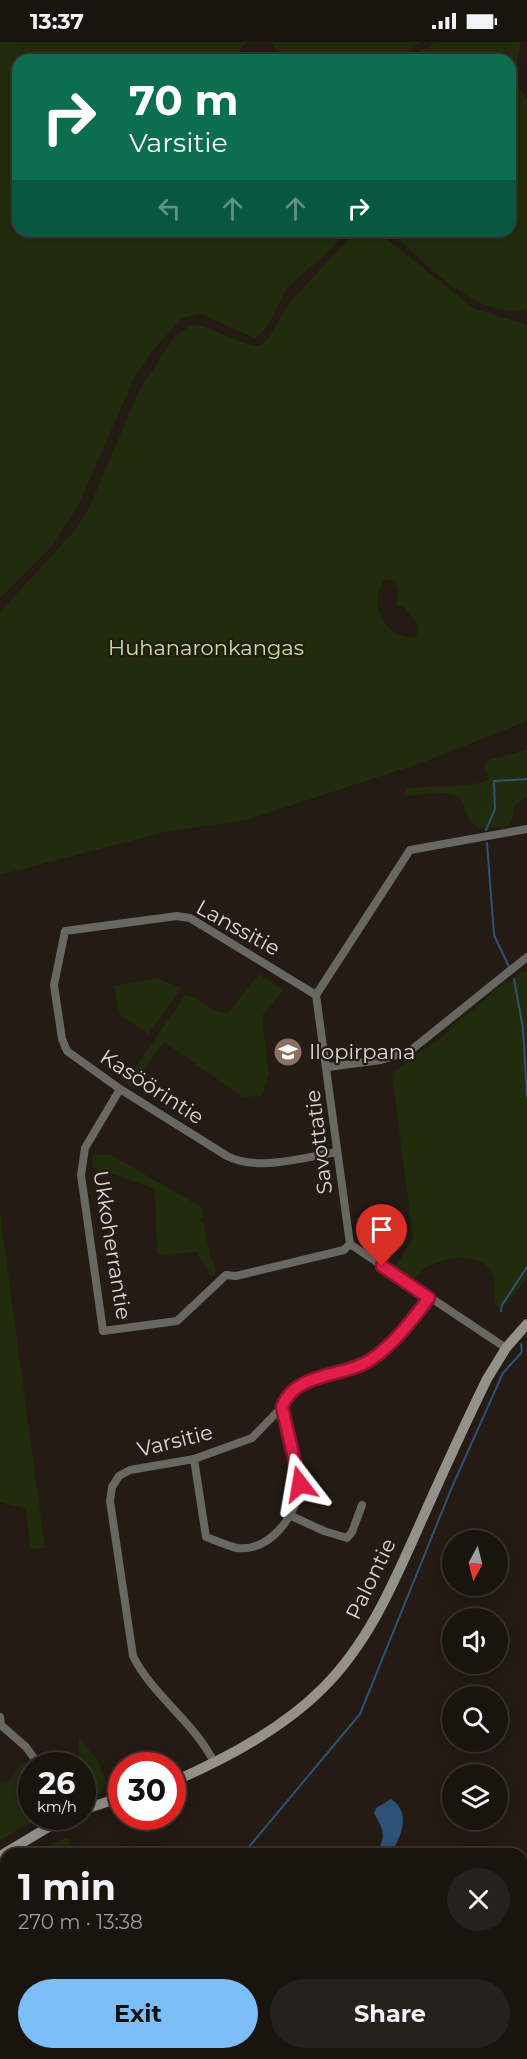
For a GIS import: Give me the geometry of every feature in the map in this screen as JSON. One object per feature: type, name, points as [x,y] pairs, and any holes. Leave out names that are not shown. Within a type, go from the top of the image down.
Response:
[{"type":"street","points":[[316,995],[410,850],[526,828]]},
{"type":"street","name":"Lanssitie","points":[[65,932],[177,916],[190,918],[316,995]]},
{"type":"street","name":"Kasöörintie","points":[[65,932],[54,985],[62,1039],[67,1051],[120,1089],[236,1161],[269,1162],[337,1152]]},
{"type":"street","points":[[328,1067],[381,1060],[410,1051],[527,957]]},
{"type":"street","name":"Savottatie","points":[[316,995],[328,1067],[350,1244]]},
{"type":"street","name":"Ukkoherrantie","points":[[120,1089],[85,1148],[81,1168],[103,1331],[177,1321],[226,1275],[236,1276],[344,1250],[350,1244]]},
{"type":"street","points":[[350,1244],[506,1348]]},
{"type":"street","name":"Varsitie","points":[[214,1762],[192,1731],[143,1676],[134,1656],[110,1501],[112,1487],[119,1476],[124,1473],[194,1459],[252,1438],[282,1407],[285,1398],[295,1387],[370,1361],[393,1342],[429,1298]]},
{"type":"street","name":"Palontie","points":[[186,1775],[253,1742],[308,1702],[347,1661],[369,1631],[388,1595],[467,1419],[506,1348],[527,1324]]},
{"type":"street","points":[[194,1459],[206,1537],[237,1548],[259,1545],[281,1529],[290,1515],[300,1484],[282,1407]]},
{"type":"street","points":[[290,1515],[324,1531],[347,1538],[352,1532],[362,1505]]},
{"type":"street","points":[[0,1717],[0,1725],[30,1752]]},
{"type":"street","points":[[13,1848],[44,1830]]},
{"type":"green space","points":[[0,42],[247,42],[240,50],[242,54],[12,54],[12,237],[341,237],[327,253],[288,288],[270,322],[255,338],[201,314],[182,318],[155,348],[135,376],[78,506],[53,545],[0,598]]},
{"type":"green space","points":[[271,42],[423,42],[412,46],[412,54],[279,54]]},
{"type":"green space","points":[[434,42],[521,42],[516,67],[516,54],[412,54],[429,47]]},
{"type":"green space","points":[[516,85],[527,98],[527,309],[508,311],[490,307],[452,286],[396,237],[516,237]]},
{"type":"green space","name":"Huhanaronkangas","points":[[349,237],[384,237],[473,308],[527,325],[527,721],[421,763],[246,820],[165,832],[0,875],[0,612],[76,529],[89,508],[139,391],[175,336],[193,324],[243,343],[260,346],[267,340],[290,302]],"holes":[[[385,579],[395,581],[398,590],[396,605],[405,608],[419,626],[416,637],[405,637],[396,633],[382,618],[378,599]]]},
{"type":"green space","points":[[527,750],[527,797],[514,806],[513,818],[508,826],[479,829],[470,822],[460,797],[444,793],[404,796],[406,789],[468,785],[488,780],[484,765],[488,760]]},
{"type":"green space","points":[[522,972],[527,972],[527,1279],[499,1308],[494,1304],[493,1276],[482,1262],[464,1258],[444,1260],[427,1267],[413,1279],[395,1267],[413,1239],[392,1073],[443,1036],[504,982],[510,983]]},
{"type":"green space","points":[[259,974],[283,990],[262,1016],[269,1074],[262,1096],[243,1097],[164,1042],[131,1087],[125,1083],[185,995],[197,999],[210,1008],[228,1013]]},
{"type":"green space","points":[[157,978],[182,988],[148,1034],[120,1015],[114,986]]},
{"type":"green space","points":[[93,1155],[111,1155],[201,1207],[204,1212],[200,1222],[204,1224],[210,1259],[213,1259],[216,1273],[211,1277],[197,1252],[157,1255],[155,1189],[92,1167]]},
{"type":"green space","points":[[0,1213],[45,1548],[30,1549],[26,1509],[0,1502]]},
{"type":"green space","points":[[79,1738],[91,1752],[79,1752]]},
{"type":"green space","points":[[96,1759],[106,1782],[102,1793],[96,1795]]},
{"type":"green space","points":[[18,1768],[18,1830],[0,1840],[0,1782],[9,1781]]},
{"type":"green space","points":[[68,1837],[70,1848],[43,1848]]},
{"type":"water","points":[[391,1799],[401,1811],[403,1825],[394,1848],[379,1848],[383,1834],[374,1813],[376,1808]]},
{"type":"waterway","points":[[486,830],[495,809],[494,781],[527,779]]},
{"type":"waterway","points":[[487,843],[494,935],[509,967]]},
{"type":"waterway","points":[[514,979],[523,1028],[527,1097]]},
{"type":"waterway","points":[[501,1311],[502,1305],[527,1267]]},
{"type":"waterway","points":[[248,1848],[360,1714],[452,1487],[503,1373],[522,1352],[521,1344]]},
{"type":"place","name":"Ilopirpana","points":[[288,1052]]},
{"type":"route","points":[[300,1484],[282,1407],[285,1398],[295,1387],[370,1361],[393,1342],[429,1298],[382,1266]]}]
